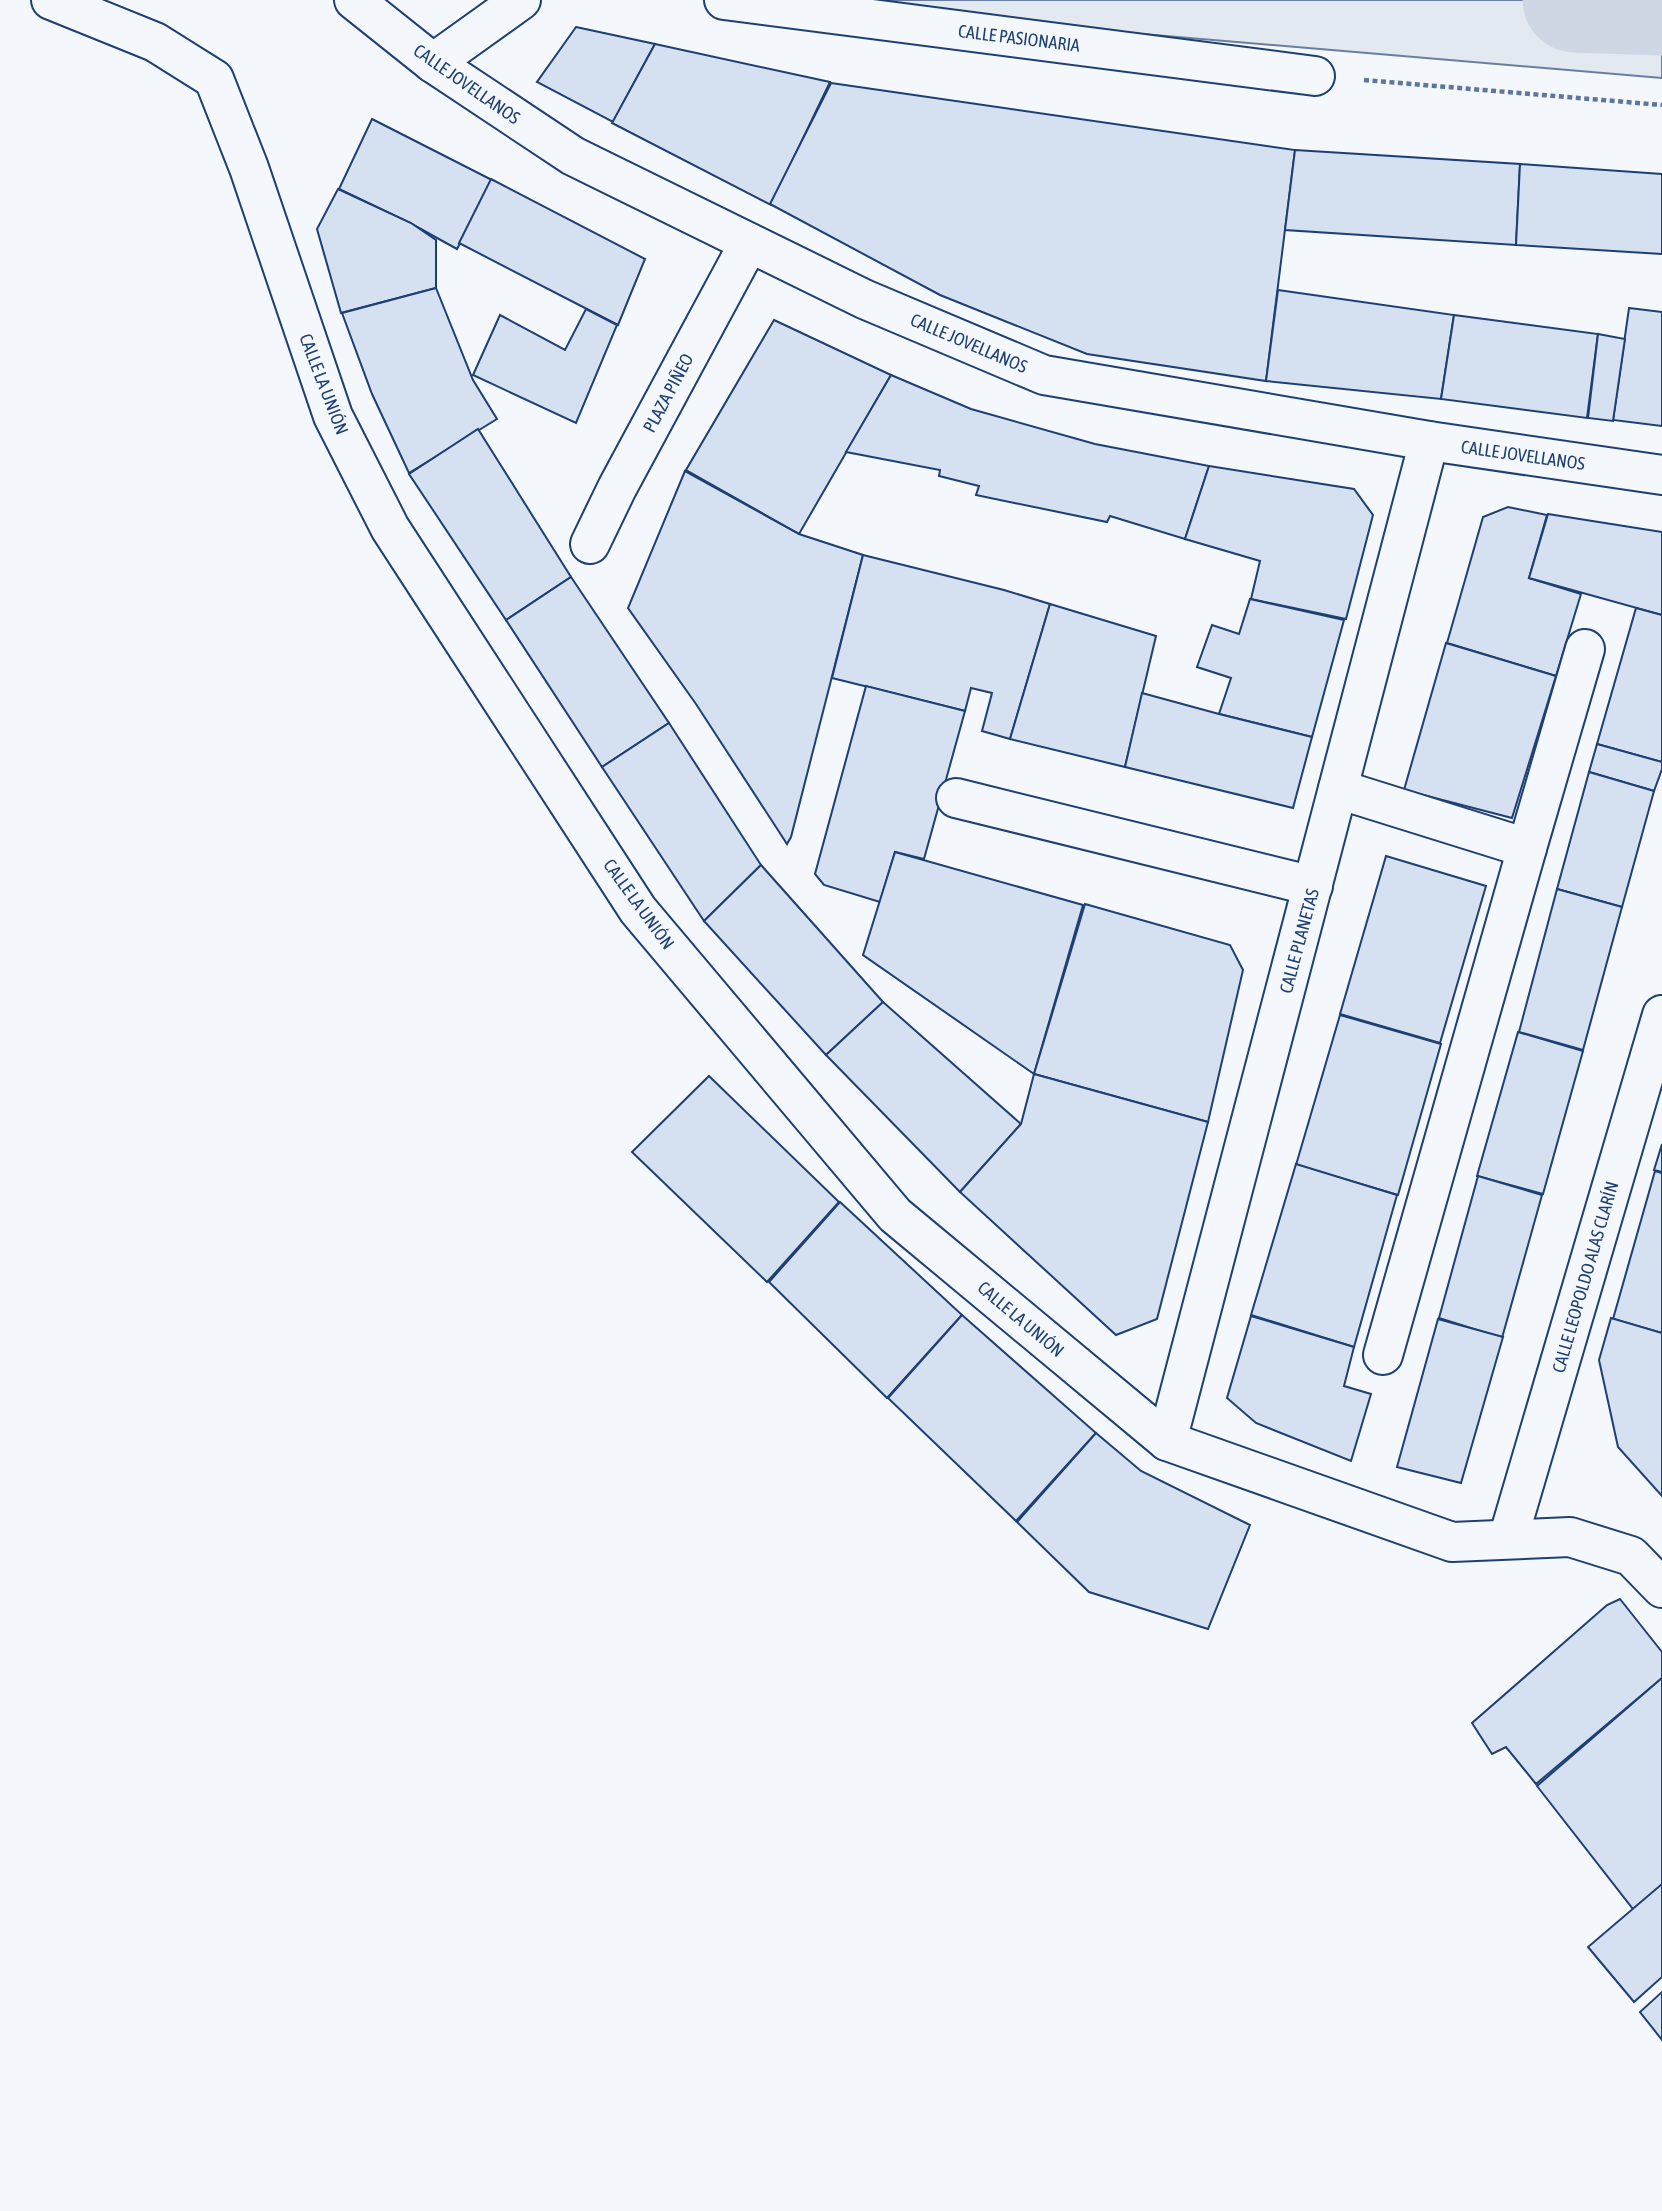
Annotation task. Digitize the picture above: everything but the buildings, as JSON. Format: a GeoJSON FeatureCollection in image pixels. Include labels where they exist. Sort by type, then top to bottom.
{"type":"FeatureCollection","features":[{"type":"Feature","properties":{"kind":"street","name":"CALLE LA UNIÓN"},"geometry":{"type":"LineString","coordinates":[[51,0],[155,42],[214,79],[249,168],[333,416],[390,528],[638,910],[895,1215],[1167,1441],[1452,1542],[1570,1537],[1631,1556],[1662,1588]]}},
{"type":"Feature","properties":{"kind":"street","name":"CALLE JOVELLANOS"},"geometry":{"type":"LineString","coordinates":[[354,0],[433,63],[573,156],[864,299],[1044,374],[1429,441],[1662,475]]}},
{"type":"Feature","properties":{"kind":"street"},"geometry":{"type":"LineString","coordinates":[[433,63],[521,0]]}},
{"type":"Feature","properties":{"kind":"street","name":"CALLE PASIONARIA"},"geometry":{"type":"LineString","coordinates":[[724,0],[1315,76]]}},
{"type":"Feature","properties":{"kind":"street","name":"PLAZA PIÑEO"},"geometry":{"type":"LineString","coordinates":[[590,544],[617,488],[749,243]]}},
{"type":"Feature","properties":{"kind":"street","name":"CALLE PLANETAS"},"geometry":{"type":"LineString","coordinates":[[1167,1441],[1429,441]]}},
{"type":"Feature","properties":{"kind":"street"},"geometry":{"type":"LineString","coordinates":[[1383,1354],[1585,649]]}},
{"type":"Feature","properties":{"kind":"street"},"geometry":{"type":"LineString","coordinates":[[1338,789],[1527,848]]}},
{"type":"Feature","properties":{"kind":"street"},"geometry":{"type":"LineString","coordinates":[[956,798],[1313,886]]}},
{"type":"Feature","properties":{"kind":"street","name":"CALLE LEOPOLDO ALAS CLARÍN"},"geometry":{"type":"LineString","coordinates":[[1508,1539],[1662,1015]]}},
{"type":"Feature","properties":{"kind":"path"},"geometry":{"type":"LineString","coordinates":[[1315,76],[1662,105]]}},
{"type":"Feature","properties":{"kind":"shaded area"},"geometry":{"type":"Polygon","coordinates":[[[742,0],[1662,0],[1662,78],[742,0]]]}},
{"type":"Feature","properties":{"kind":"waterway"},"geometry":{"type":"LineString","coordinates":[[1575,0],[1662,3]]}}]}
